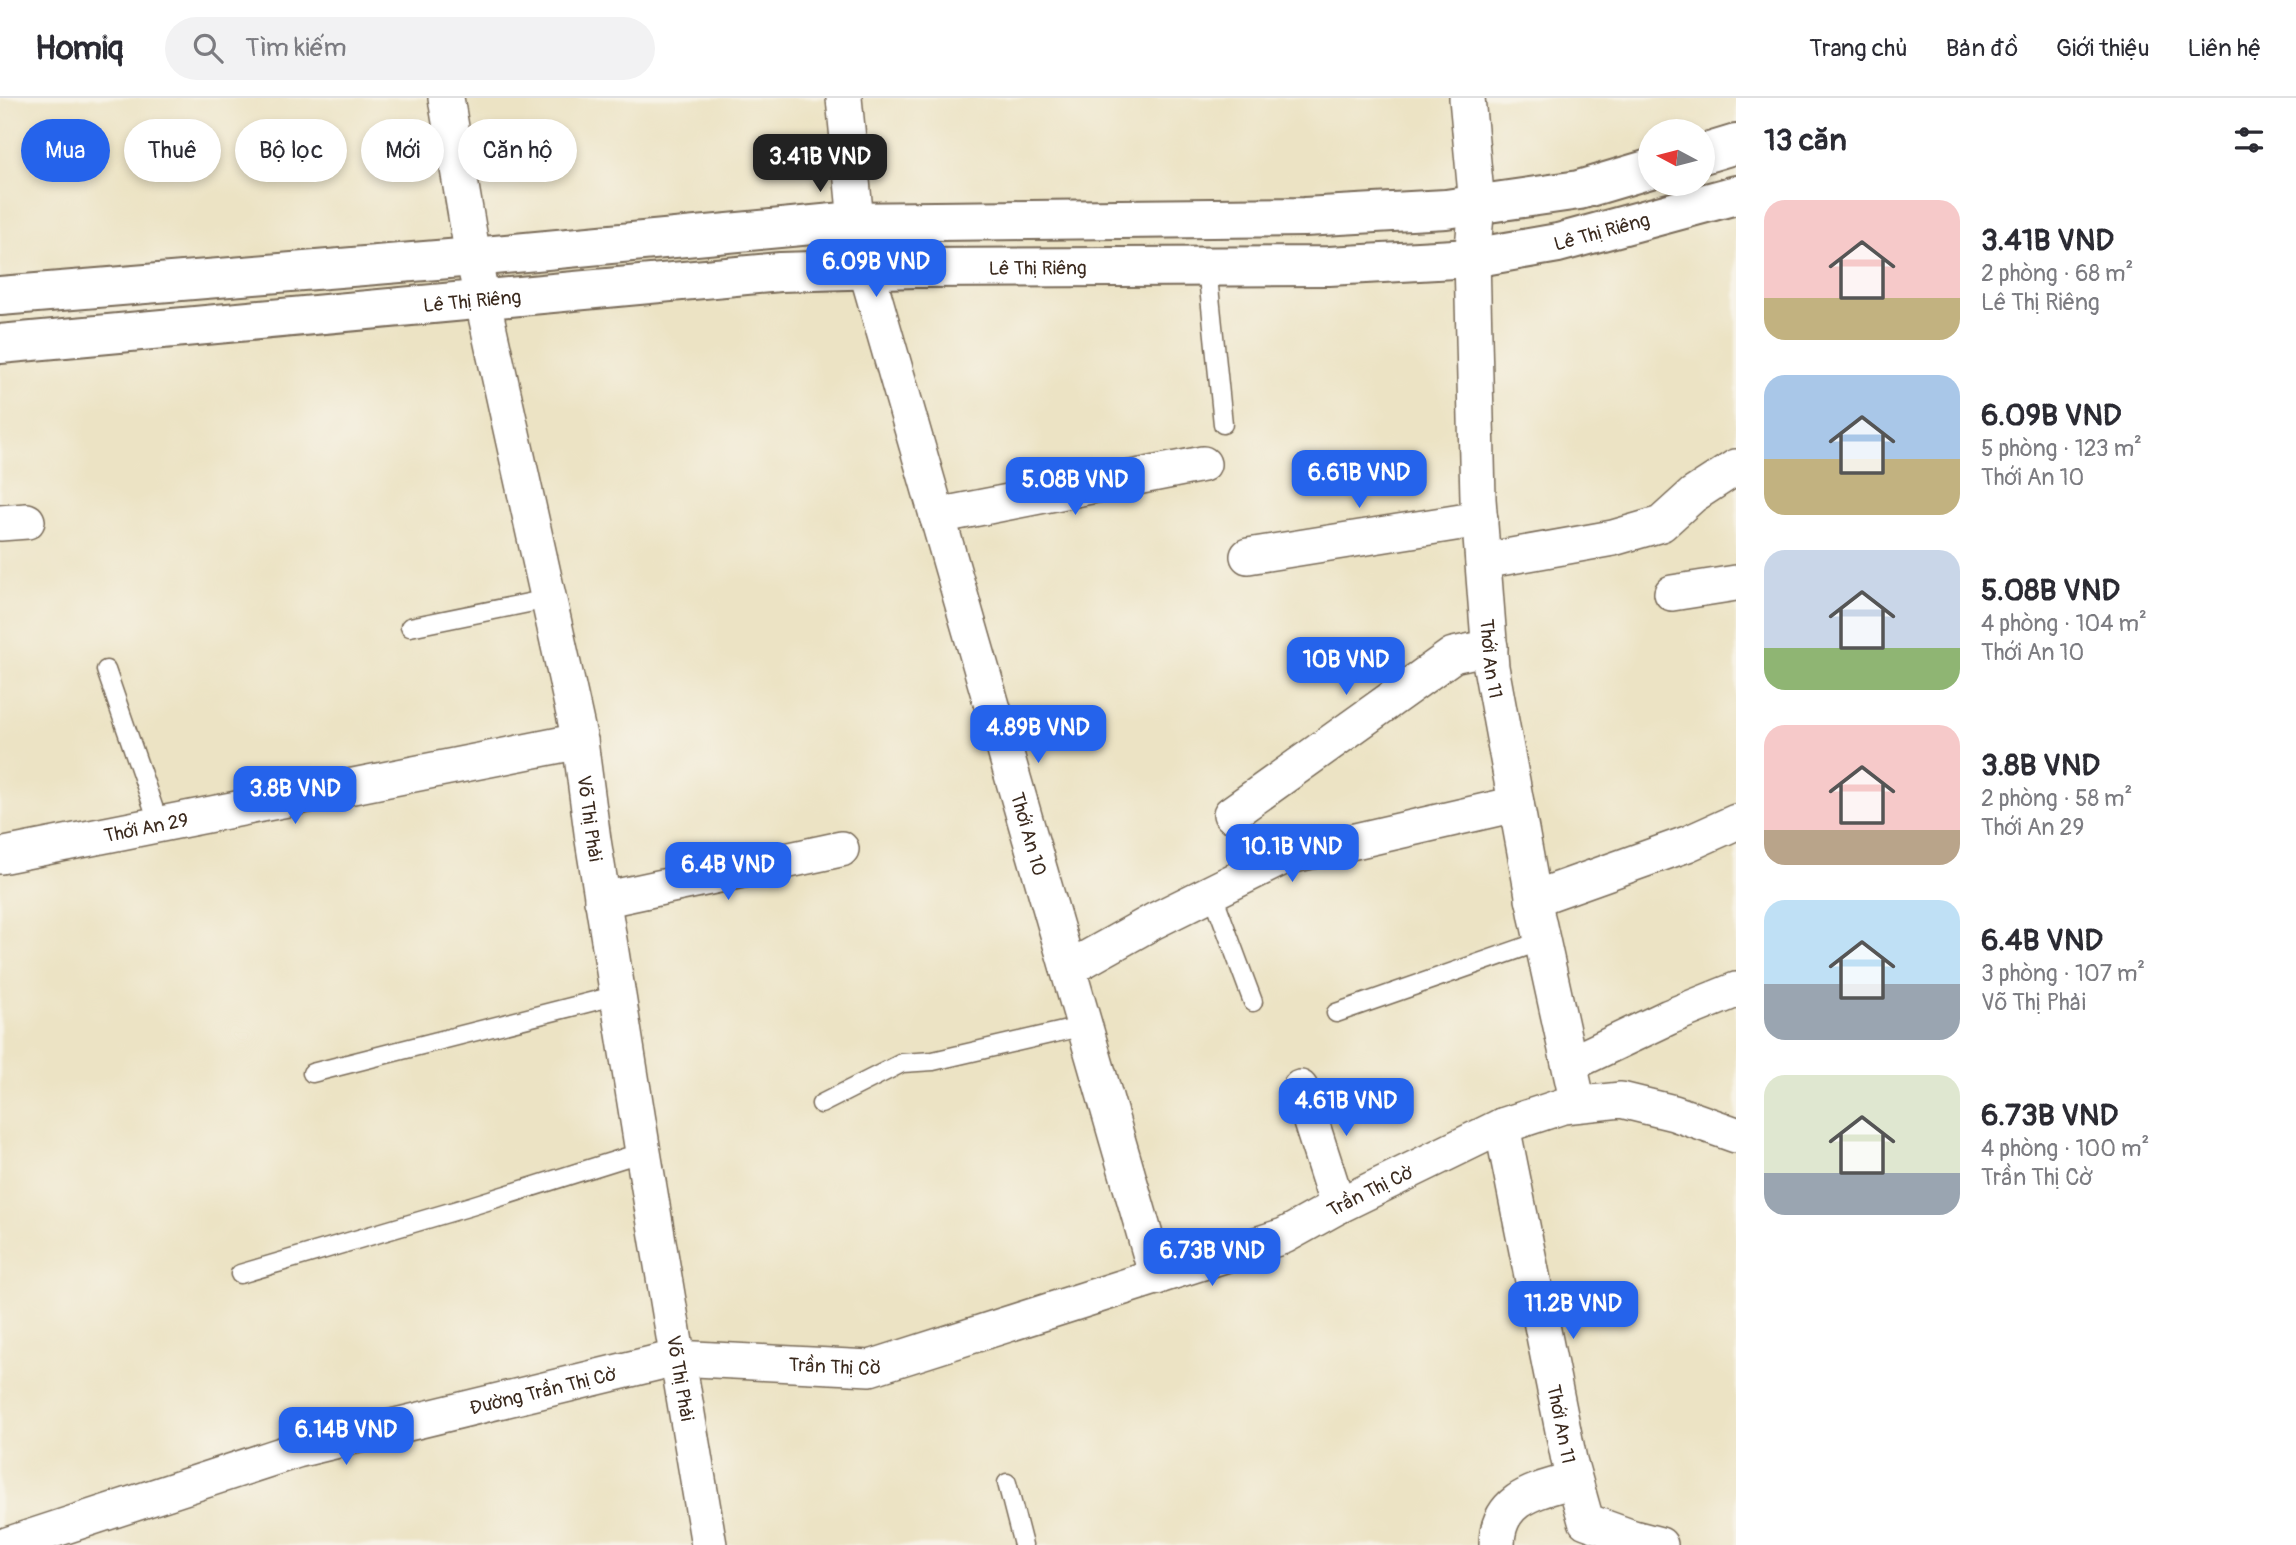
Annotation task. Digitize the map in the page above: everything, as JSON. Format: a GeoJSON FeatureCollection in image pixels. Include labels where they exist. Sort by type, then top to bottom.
{"type":"FeatureCollection","features":[{"type":"Feature","properties":{"kind":"street","name":"Võ Thị Phải"},"geometry":{"type":"LineString","coordinates":[[446,98],[482,301],[580,741],[602,900],[709,1545]]}},
{"type":"Feature","properties":{"kind":"street"},"geometry":{"type":"LineString","coordinates":[[844,98],[856,222]]}},
{"type":"Feature","properties":{"kind":"street","name":"Thới An 11"},"geometry":{"type":"LineString","coordinates":[[1466,98],[1478,205],[1472,258],[1480,519],[1491,667],[1542,941],[1578,1104]]}},
{"type":"Feature","properties":{"kind":"street"},"geometry":{"type":"LineString","coordinates":[[1715,150],[1736,144]]}},
{"type":"Feature","properties":{"kind":"street"},"geometry":{"type":"LineString","coordinates":[[0,296],[856,222],[1304,218],[1478,205],[1579,190],[1638,173]]}},
{"type":"Feature","properties":{"kind":"street","name":"Lê Thị Riêng"},"geometry":{"type":"LineString","coordinates":[[0,344],[780,272],[1329,266],[1472,258],[1558,243],[1736,195]]}},
{"type":"Feature","properties":{"kind":"street","name":"Thới An 10"},"geometry":{"type":"LineString","coordinates":[[866,269],[1157,1277]]}},
{"type":"Feature","properties":{"kind":"street"},"geometry":{"type":"LineString","coordinates":[[937,516],[1203,464]]}},
{"type":"Feature","properties":{"kind":"street"},"geometry":{"type":"LineString","coordinates":[[1483,561],[1613,538],[1661,524],[1693,495],[1736,467]]}},
{"type":"Feature","properties":{"kind":"street"},"geometry":{"type":"LineString","coordinates":[[1248,556],[1480,519]]}},
{"type":"Feature","properties":{"kind":"street"},"geometry":{"type":"LineString","coordinates":[[1672,593],[1736,583]]}},
{"type":"Feature","properties":{"kind":"street"},"geometry":{"type":"LineString","coordinates":[[1231,814],[1453,654],[1490,647]]}},
{"type":"Feature","properties":{"kind":"street","name":"Thới An 29"},"geometry":{"type":"LineString","coordinates":[[0,856],[580,741]]}},
{"type":"Feature","properties":{"kind":"street"},"geometry":{"type":"LineString","coordinates":[[1068,969],[1154,920],[1281,858],[1516,804]]}},
{"type":"Feature","properties":{"kind":"street"},"geometry":{"type":"LineString","coordinates":[[1534,899],[1687,844],[1736,822]]}},
{"type":"Feature","properties":{"kind":"street"},"geometry":{"type":"LineString","coordinates":[[602,900],[841,849]]}},
{"type":"Feature","properties":{"kind":"street"},"geometry":{"type":"LineString","coordinates":[[1570,1064],[1669,1017],[1736,990]]}},
{"type":"Feature","properties":{"kind":"street"},"geometry":{"type":"LineString","coordinates":[[1300,1088],[1338,1206]]}},
{"type":"Feature","properties":{"kind":"street","name":"Trần Thị Cờ"},"geometry":{"type":"LineString","coordinates":[[676,1358],[870,1368],[1284,1236],[1338,1206],[1502,1126],[1563,1106],[1621,1100],[1674,1113],[1736,1135]]}},
{"type":"Feature","properties":{"kind":"street","name":"Thới An 11"},"geometry":{"type":"LineString","coordinates":[[1502,1126],[1574,1480],[1586,1521],[1660,1545]]}},
{"type":"Feature","properties":{"kind":"street","name":"Đường Trần Thị Cờ"},"geometry":{"type":"LineString","coordinates":[[7,1545],[298,1450],[676,1358]]}},
{"type":"Feature","properties":{"kind":"street"},"geometry":{"type":"LineString","coordinates":[[1497,1545],[1501,1520],[1508,1508],[1521,1498],[1574,1480]]}},
{"type":"Feature","properties":{"kind":"lane"},"geometry":{"type":"LineString","coordinates":[[1207,267],[1223,424]]}},
{"type":"Feature","properties":{"kind":"lane"},"geometry":{"type":"LineString","coordinates":[[410,627],[548,599]]}},
{"type":"Feature","properties":{"kind":"lane"},"geometry":{"type":"LineString","coordinates":[[106,670],[159,824]]}},
{"type":"Feature","properties":{"kind":"lane"},"geometry":{"type":"LineString","coordinates":[[1212,892],[1253,1002]]}},
{"type":"Feature","properties":{"kind":"lane"},"geometry":{"type":"LineString","coordinates":[[1336,1013],[1542,941]]}},
{"type":"Feature","properties":{"kind":"lane"},"geometry":{"type":"LineString","coordinates":[[312,1073],[618,995]]}},
{"type":"Feature","properties":{"kind":"lane"},"geometry":{"type":"LineString","coordinates":[[821,1104],[902,1063],[933,1061],[1084,1026]]}},
{"type":"Feature","properties":{"kind":"lane"},"geometry":{"type":"LineString","coordinates":[[240,1274],[643,1152]]}},
{"type":"Feature","properties":{"kind":"lane"},"geometry":{"type":"LineString","coordinates":[[1007,1483],[1023,1545]]}}]}
